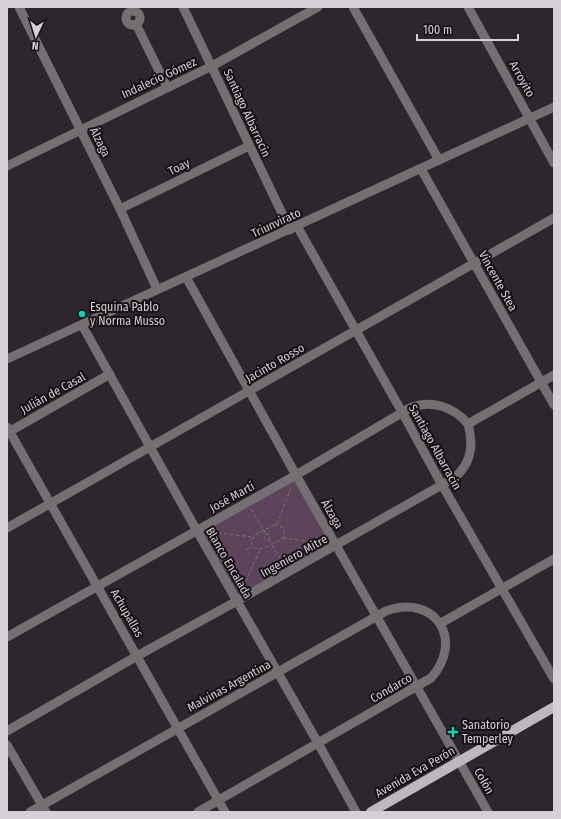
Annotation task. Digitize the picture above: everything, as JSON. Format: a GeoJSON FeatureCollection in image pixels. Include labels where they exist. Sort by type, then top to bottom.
{"type":"FeatureCollection","features":[{"type":"Feature","properties":{"kind":"main road","name":"Avenida Eva Perón"},"geometry":{"type":"LineString","coordinates":[[371,812],[554,707]]}},
{"type":"Feature","properties":{"kind":"street","name":"Álzaga"},"geometry":{"type":"LineString","coordinates":[[19,7],[120,209],[157,289]]}},
{"type":"Feature","properties":{"kind":"street","name":"Santiago Albarracín"},"geometry":{"type":"LineString","coordinates":[[183,7],[249,146],[293,228],[402,412],[442,485],[554,679]]}},
{"type":"Feature","properties":{"kind":"street","name":"Indalecio Gómez"},"geometry":{"type":"LineString","coordinates":[[7,166],[80,129],[212,66],[318,7]]}},
{"type":"Feature","properties":{"kind":"street"},"geometry":{"type":"LineString","coordinates":[[353,7],[439,160]]}},
{"type":"Feature","properties":{"kind":"street","name":"Arroyito"},"geometry":{"type":"LineString","coordinates":[[468,7],[554,164]]}},
{"type":"Feature","properties":{"kind":"street"},"geometry":{"type":"LineString","coordinates":[[136,24],[167,87]]}},
{"type":"Feature","properties":{"kind":"street","name":"Triunvirato"},"geometry":{"type":"LineString","coordinates":[[7,358],[82,325],[157,289],[293,228],[554,107]]}},
{"type":"Feature","properties":{"kind":"street","name":"Toay"},"geometry":{"type":"LineString","coordinates":[[120,209],[249,146]]}},
{"type":"Feature","properties":{"kind":"street","name":"Vincente Stea"},"geometry":{"type":"LineString","coordinates":[[421,169],[554,405]]}},
{"type":"Feature","properties":{"kind":"street","name":"Jacinto Rosso"},"geometry":{"type":"LineString","coordinates":[[7,528],[554,218]]}},
{"type":"Feature","properties":{"kind":"street","name":"Álzaga"},"geometry":{"type":"LineString","coordinates":[[186,277],[296,475],[460,762]]}},
{"type":"Feature","properties":{"kind":"street","name":"Blanco Encalada"},"geometry":{"type":"LineString","coordinates":[[82,325],[356,812]]}},
{"type":"Feature","properties":{"kind":"street","name":"Julián de Casal"},"geometry":{"type":"LineString","coordinates":[[8,430],[110,374]]}},
{"type":"Feature","properties":{"kind":"street"},"geometry":{"type":"LineString","coordinates":[[468,424],[554,375]]}},
{"type":"Feature","properties":{"kind":"street","name":"José Martí"},"geometry":{"type":"LineString","coordinates":[[7,637],[296,475],[402,412],[416,406],[432,404],[442,406],[459,414],[468,424]]}},
{"type":"Feature","properties":{"kind":"street","name":"Ingeniero Mitre"},"geometry":{"type":"LineString","coordinates":[[7,731],[137,656],[237,602],[442,485],[460,473],[468,461],[471,446],[468,424]]}},
{"type":"Feature","properties":{"kind":"street","name":"Achupallas"},"geometry":{"type":"LineString","coordinates":[[8,430],[225,812]]}},
{"type":"Feature","properties":{"kind":"street"},"geometry":{"type":"LineString","coordinates":[[441,623],[554,559]]}},
{"type":"Feature","properties":{"kind":"street","name":"Malvinas Argentina"},"geometry":{"type":"LineString","coordinates":[[30,812],[44,809],[177,728],[376,616],[396,607],[410,606],[430,613],[441,623]]}},
{"type":"Feature","properties":{"kind":"street","name":"Condarco"},"geometry":{"type":"LineString","coordinates":[[198,812],[431,678],[443,659],[445,642],[441,623]]}},
{"type":"Feature","properties":{"kind":"street"},"geometry":{"type":"LineString","coordinates":[[7,745],[44,809]]}},
{"type":"Feature","properties":{"kind":"street","name":"Colón"},"geometry":{"type":"LineString","coordinates":[[460,762],[488,812]]}},
{"type":"Feature","properties":{"kind":"path"},"geometry":{"type":"LineString","coordinates":[[211,532],[253,537],[276,525],[296,475]]}},
{"type":"Feature","properties":{"kind":"path"},"geometry":{"type":"LineString","coordinates":[[247,502],[266,534],[270,536],[269,540]]}},
{"type":"Feature","properties":{"kind":"path"},"geometry":{"type":"LineString","coordinates":[[276,525],[283,529],[284,534],[282,538]]}},
{"type":"Feature","properties":{"kind":"path"},"geometry":{"type":"LineString","coordinates":[[266,534],[264,538],[269,540],[272,544],[288,572]]}},
{"type":"Feature","properties":{"kind":"path"},"geometry":{"type":"LineString","coordinates":[[253,537],[251,542],[253,546],[255,549],[260,550]]}},
{"type":"Feature","properties":{"kind":"path"},"geometry":{"type":"LineString","coordinates":[[243,588],[260,550],[282,538],[321,543]]}},
{"type":"Feature","properties":{"kind":"path"},"geometry":{"type":"LineString","coordinates":[[246,550],[253,546]]}},
{"type":"Feature","properties":{"kind":"shaded area"},"geometry":{"type":"Polygon","coordinates":[[[296,475],[336,545],[237,601],[197,531],[296,475]]]}},
{"type":"Feature","properties":{"kind":"place","name":"Esquina Pablo y Norma Musso"},"geometry":{"type":"Point","coordinates":[82,314]}},
{"type":"Feature","properties":{"kind":"place","name":"Sanatorio Temperley"},"geometry":{"type":"Point","coordinates":[453,732]}}]}
